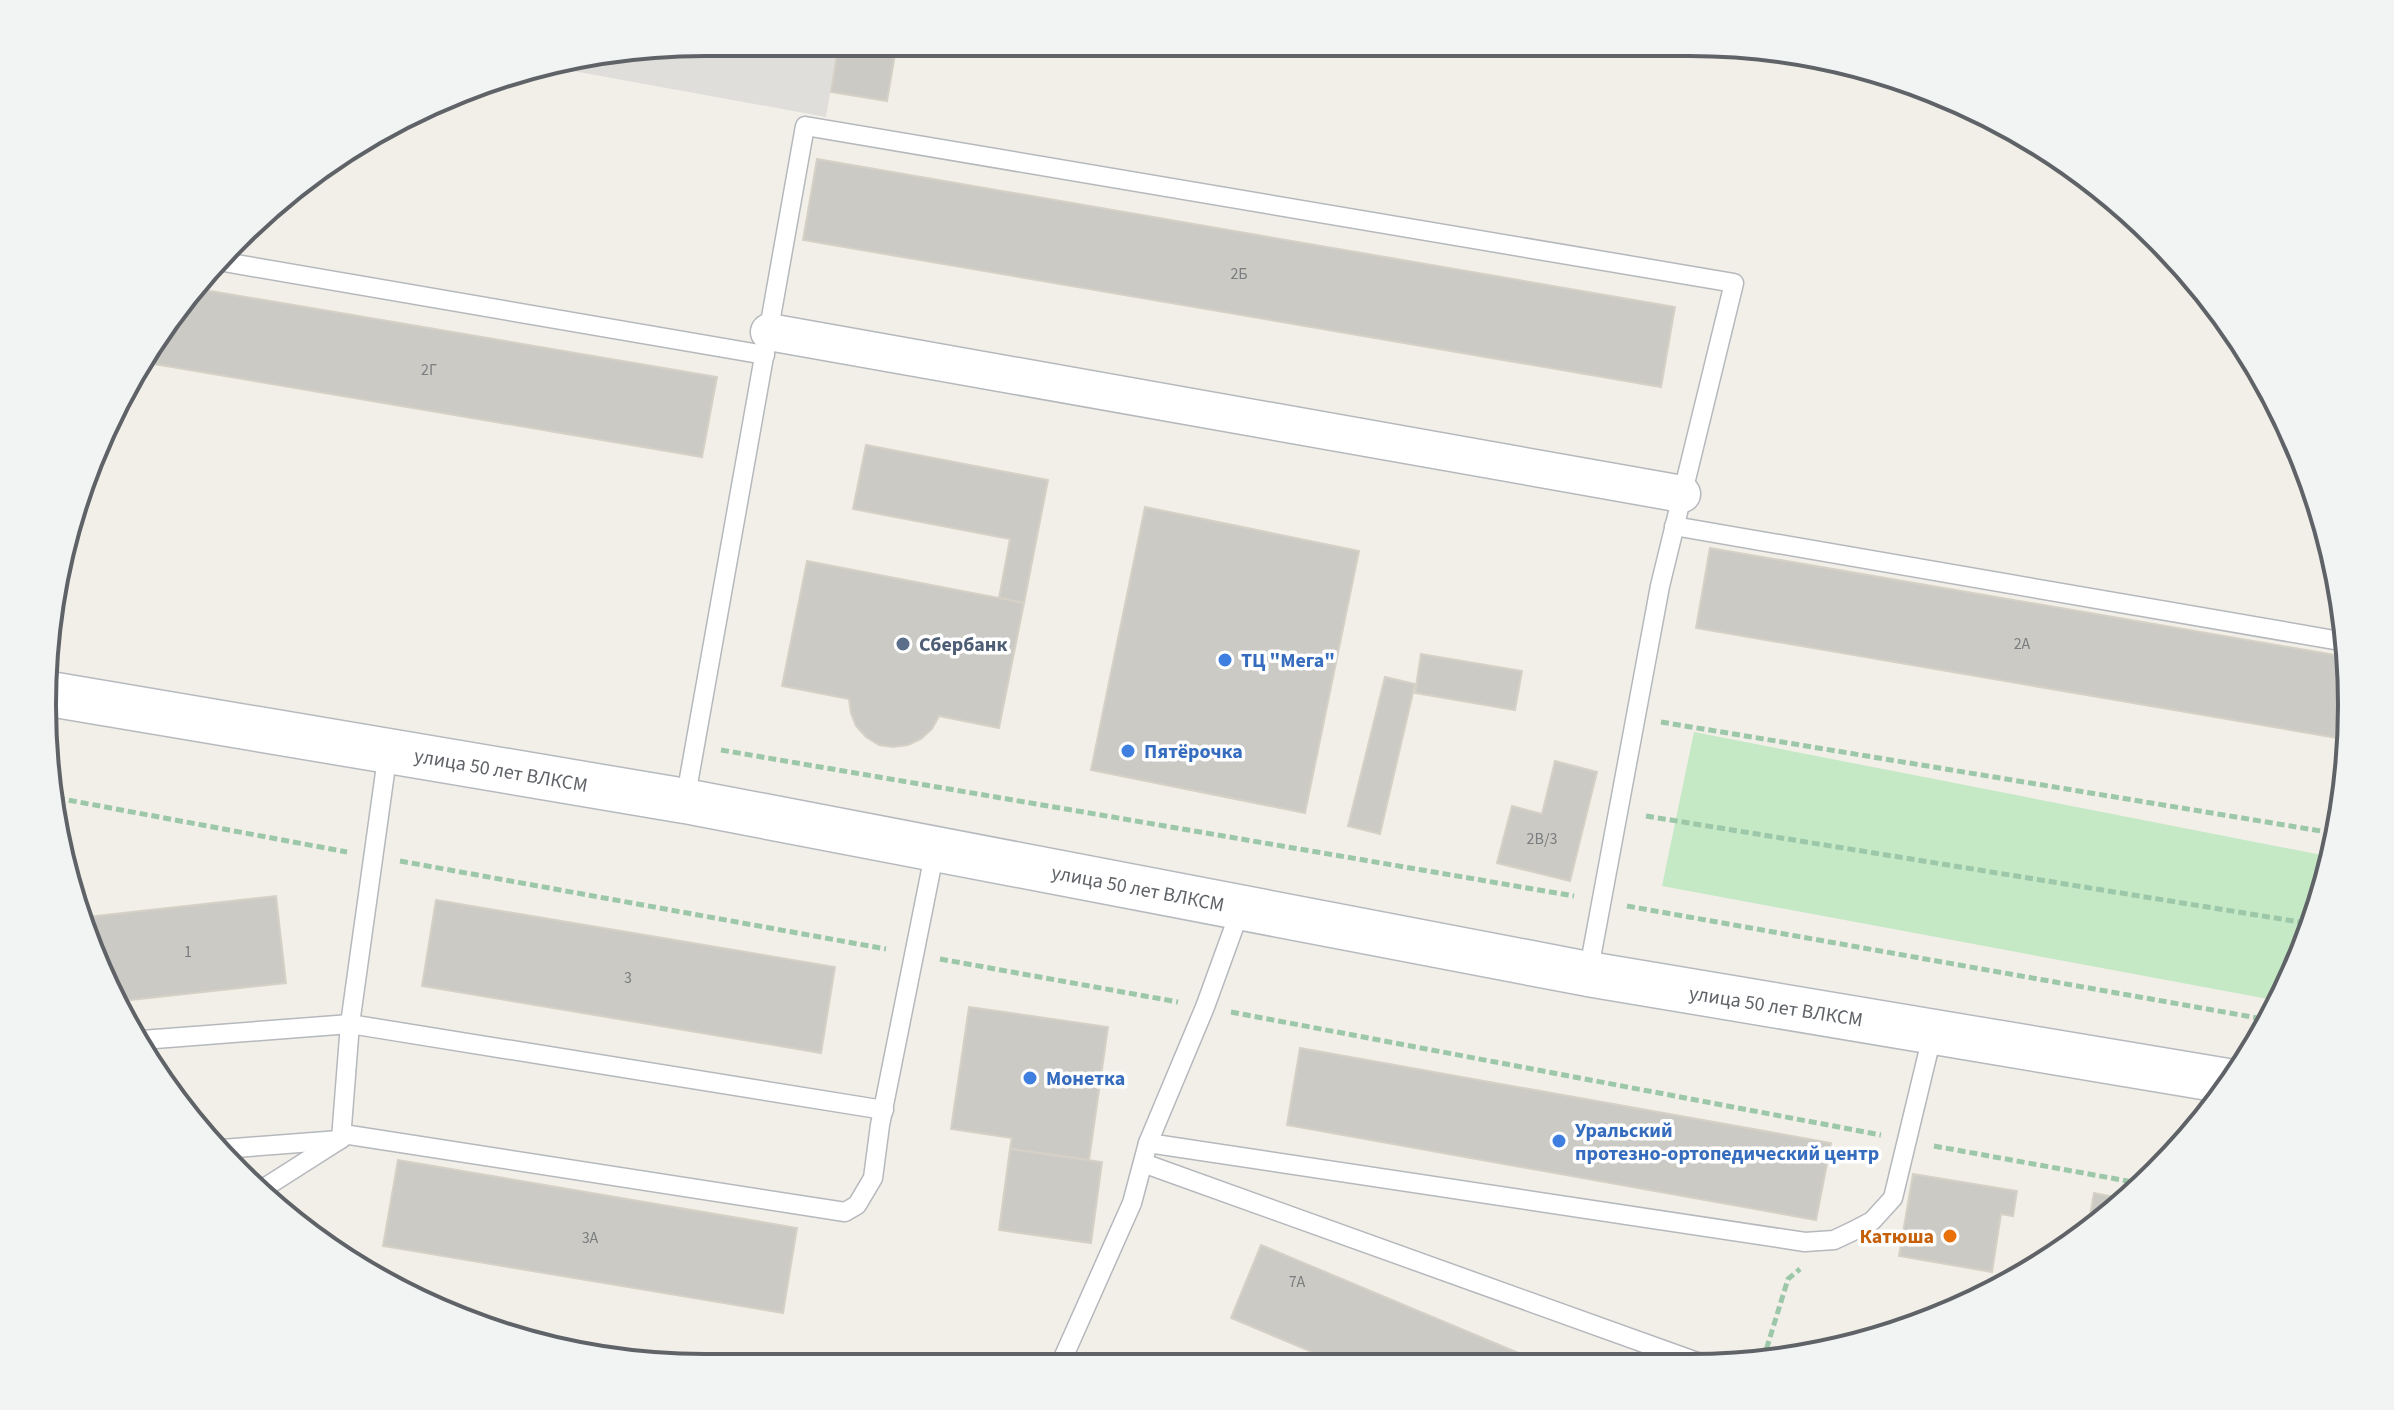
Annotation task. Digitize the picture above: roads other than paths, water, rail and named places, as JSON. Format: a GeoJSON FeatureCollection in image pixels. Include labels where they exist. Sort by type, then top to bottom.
{"type":"FeatureCollection","features":[{"type":"Feature","properties":{"kind":"street"},"geometry":{"type":"LineString","coordinates":[[767,343],[1678,510]]}},
{"type":"Feature","properties":{"kind":"street","name":"улица 50 лет ВЛКСМ"},"geometry":{"type":"LineString","coordinates":[[56,695],[685,801],[1588,974],[2219,1080]]}},
{"type":"Feature","properties":{"kind":"lane"},"geometry":{"type":"LineString","coordinates":[[685,801],[805,126],[1734,283],[1678,510],[1588,974]]}},
{"type":"Feature","properties":{"kind":"lane"},"geometry":{"type":"LineString","coordinates":[[230,263],[767,343]]}},
{"type":"Feature","properties":{"kind":"lane"},"geometry":{"type":"LineString","coordinates":[[1678,510],[2334,640]]}},
{"type":"Feature","properties":{"kind":"lane"},"geometry":{"type":"LineString","coordinates":[[341,1139],[350,1024],[388,751]]}},
{"type":"Feature","properties":{"kind":"lane"},"geometry":{"type":"LineString","coordinates":[[269,1185],[341,1139],[343,1134],[845,1212],[857,1205],[873,1178],[936,849]]}},
{"type":"Feature","properties":{"kind":"lane"},"geometry":{"type":"LineString","coordinates":[[1065,1354],[1132,1203],[1148,1143],[1205,1007],[1241,908]]}},
{"type":"Feature","properties":{"kind":"lane"},"geometry":{"type":"LineString","coordinates":[[149,1039],[350,1024],[884,1110]]}},
{"type":"Feature","properties":{"kind":"lane"},"geometry":{"type":"LineString","coordinates":[[1148,1143],[1805,1242],[1834,1240],[1872,1221],[1893,1198],[1933,1032]]}},
{"type":"Feature","properties":{"kind":"lane"},"geometry":{"type":"LineString","coordinates":[[231,1148],[341,1139]]}},
{"type":"Feature","properties":{"kind":"lane"},"geometry":{"type":"LineString","coordinates":[[1143,1163],[1675,1354]]}},
{"type":"Feature","properties":{"kind":"place","name":"Сбербанк"},"geometry":{"type":"Point","coordinates":[903,644]}},
{"type":"Feature","properties":{"kind":"place","name":"ТЦ \"Мега\""},"geometry":{"type":"Point","coordinates":[1225,660]}},
{"type":"Feature","properties":{"kind":"place","name":"Пятёрочка"},"geometry":{"type":"Point","coordinates":[1128,751]}},
{"type":"Feature","properties":{"kind":"place","name":"Монетка"},"geometry":{"type":"Point","coordinates":[1030,1078]}},
{"type":"Feature","properties":{"kind":"place","name":"Уральский протезно-ортопедический центр"},"geometry":{"type":"Point","coordinates":[1559,1141]}},
{"type":"Feature","properties":{"kind":"place","name":"Катюша"},"geometry":{"type":"Point","coordinates":[1950,1236]}}]}
